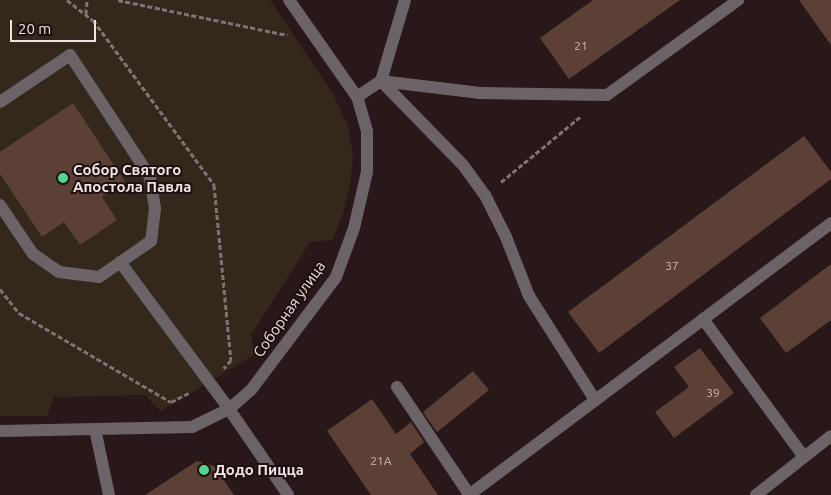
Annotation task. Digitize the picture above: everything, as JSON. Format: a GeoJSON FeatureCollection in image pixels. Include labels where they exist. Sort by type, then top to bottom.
{"type":"FeatureCollection","features":[{"type":"Feature","properties":{"kind":"street","name":"Соборная улица"},"geometry":{"type":"LineString","coordinates":[[95,430],[192,427],[228,409],[251,390],[336,277],[354,228],[367,172],[367,131],[357,97],[289,0]]}},
{"type":"Feature","properties":{"kind":"street"},"geometry":{"type":"LineString","coordinates":[[357,97],[381,81],[405,0]]}},
{"type":"Feature","properties":{"kind":"street"},"geometry":{"type":"LineString","coordinates":[[381,81],[480,93],[607,95],[738,0]]}},
{"type":"Feature","properties":{"kind":"street"},"geometry":{"type":"LineString","coordinates":[[0,102],[70,55],[150,177],[155,209],[151,241],[99,277],[59,272],[33,254],[0,205]]}},
{"type":"Feature","properties":{"kind":"street"},"geometry":{"type":"LineString","coordinates":[[381,81],[463,165],[485,195],[506,237],[529,296],[595,400]]}},
{"type":"Feature","properties":{"kind":"street"},"geometry":{"type":"LineString","coordinates":[[397,386],[469,495],[831,223]]}},
{"type":"Feature","properties":{"kind":"street"},"geometry":{"type":"LineString","coordinates":[[120,262],[228,409],[288,495]]}},
{"type":"Feature","properties":{"kind":"street"},"geometry":{"type":"LineString","coordinates":[[703,319],[804,457]]}},
{"type":"Feature","properties":{"kind":"street"},"geometry":{"type":"LineString","coordinates":[[0,432],[95,430],[109,495]]}},
{"type":"Feature","properties":{"kind":"street"},"geometry":{"type":"LineString","coordinates":[[756,495],[831,436]]}},
{"type":"Feature","properties":{"kind":"path"},"geometry":{"type":"LineString","coordinates":[[67,0],[93,20],[214,185],[231,360]]}},
{"type":"Feature","properties":{"kind":"path"},"geometry":{"type":"LineString","coordinates":[[86,15],[87,0]]}},
{"type":"Feature","properties":{"kind":"path"},"geometry":{"type":"LineString","coordinates":[[118,0],[287,35]]}},
{"type":"Feature","properties":{"kind":"path"},"geometry":{"type":"LineString","coordinates":[[485,195],[607,95]]}},
{"type":"Feature","properties":{"kind":"path"},"geometry":{"type":"LineString","coordinates":[[0,289],[19,313],[171,402]]}},
{"type":"Feature","properties":{"kind":"shaded area"},"geometry":{"type":"Polygon","coordinates":[[[0,0],[270,0],[333,94],[348,126],[353,156],[350,185],[343,214],[332,240],[310,242],[251,335],[255,354],[161,411],[145,395],[54,397],[47,416],[0,416],[0,0]]]}},
{"type":"Feature","properties":{"kind":"building"},"geometry":{"type":"Polygon","coordinates":[[[593,0],[680,0],[569,79],[540,38],[593,0]]]}},
{"type":"Feature","properties":{"kind":"building"},"geometry":{"type":"Polygon","coordinates":[[[799,0],[831,0],[831,45],[799,0]]]}},
{"type":"Feature","properties":{"kind":"building","name":"Собор Святого Апостола Павла"},"geometry":{"type":"Polygon","coordinates":[[[73,103],[125,182],[102,197],[117,220],[80,245],[64,222],[42,237],[0,174],[0,152],[73,103]]]}},
{"type":"Feature","properties":{"kind":"building"},"geometry":{"type":"Polygon","coordinates":[[[804,136],[831,172],[831,179],[599,353],[568,312],[804,136]]]}},
{"type":"Feature","properties":{"kind":"building"},"geometry":{"type":"Polygon","coordinates":[[[831,264],[831,320],[786,353],[760,318],[831,264]]]}},
{"type":"Feature","properties":{"kind":"building"},"geometry":{"type":"Polygon","coordinates":[[[700,348],[734,393],[674,438],[655,412],[689,387],[674,367],[700,348]]]}},
{"type":"Feature","properties":{"kind":"building"},"geometry":{"type":"Polygon","coordinates":[[[473,371],[489,390],[437,432],[423,412],[473,371]]]}},
{"type":"Feature","properties":{"kind":"building"},"geometry":{"type":"Polygon","coordinates":[[[372,399],[396,434],[411,422],[424,442],[410,454],[438,495],[371,495],[327,431],[372,399]]]}},
{"type":"Feature","properties":{"kind":"building"},"geometry":{"type":"Polygon","coordinates":[[[197,461],[214,466],[234,495],[145,495],[197,461]]]}},
{"type":"Feature","properties":{"kind":"place","name":"Собор Святого Апостола Павла"},"geometry":{"type":"Point","coordinates":[63,178]}},
{"type":"Feature","properties":{"kind":"place","name":"Додо Пицца"},"geometry":{"type":"Point","coordinates":[204,470]}}]}
